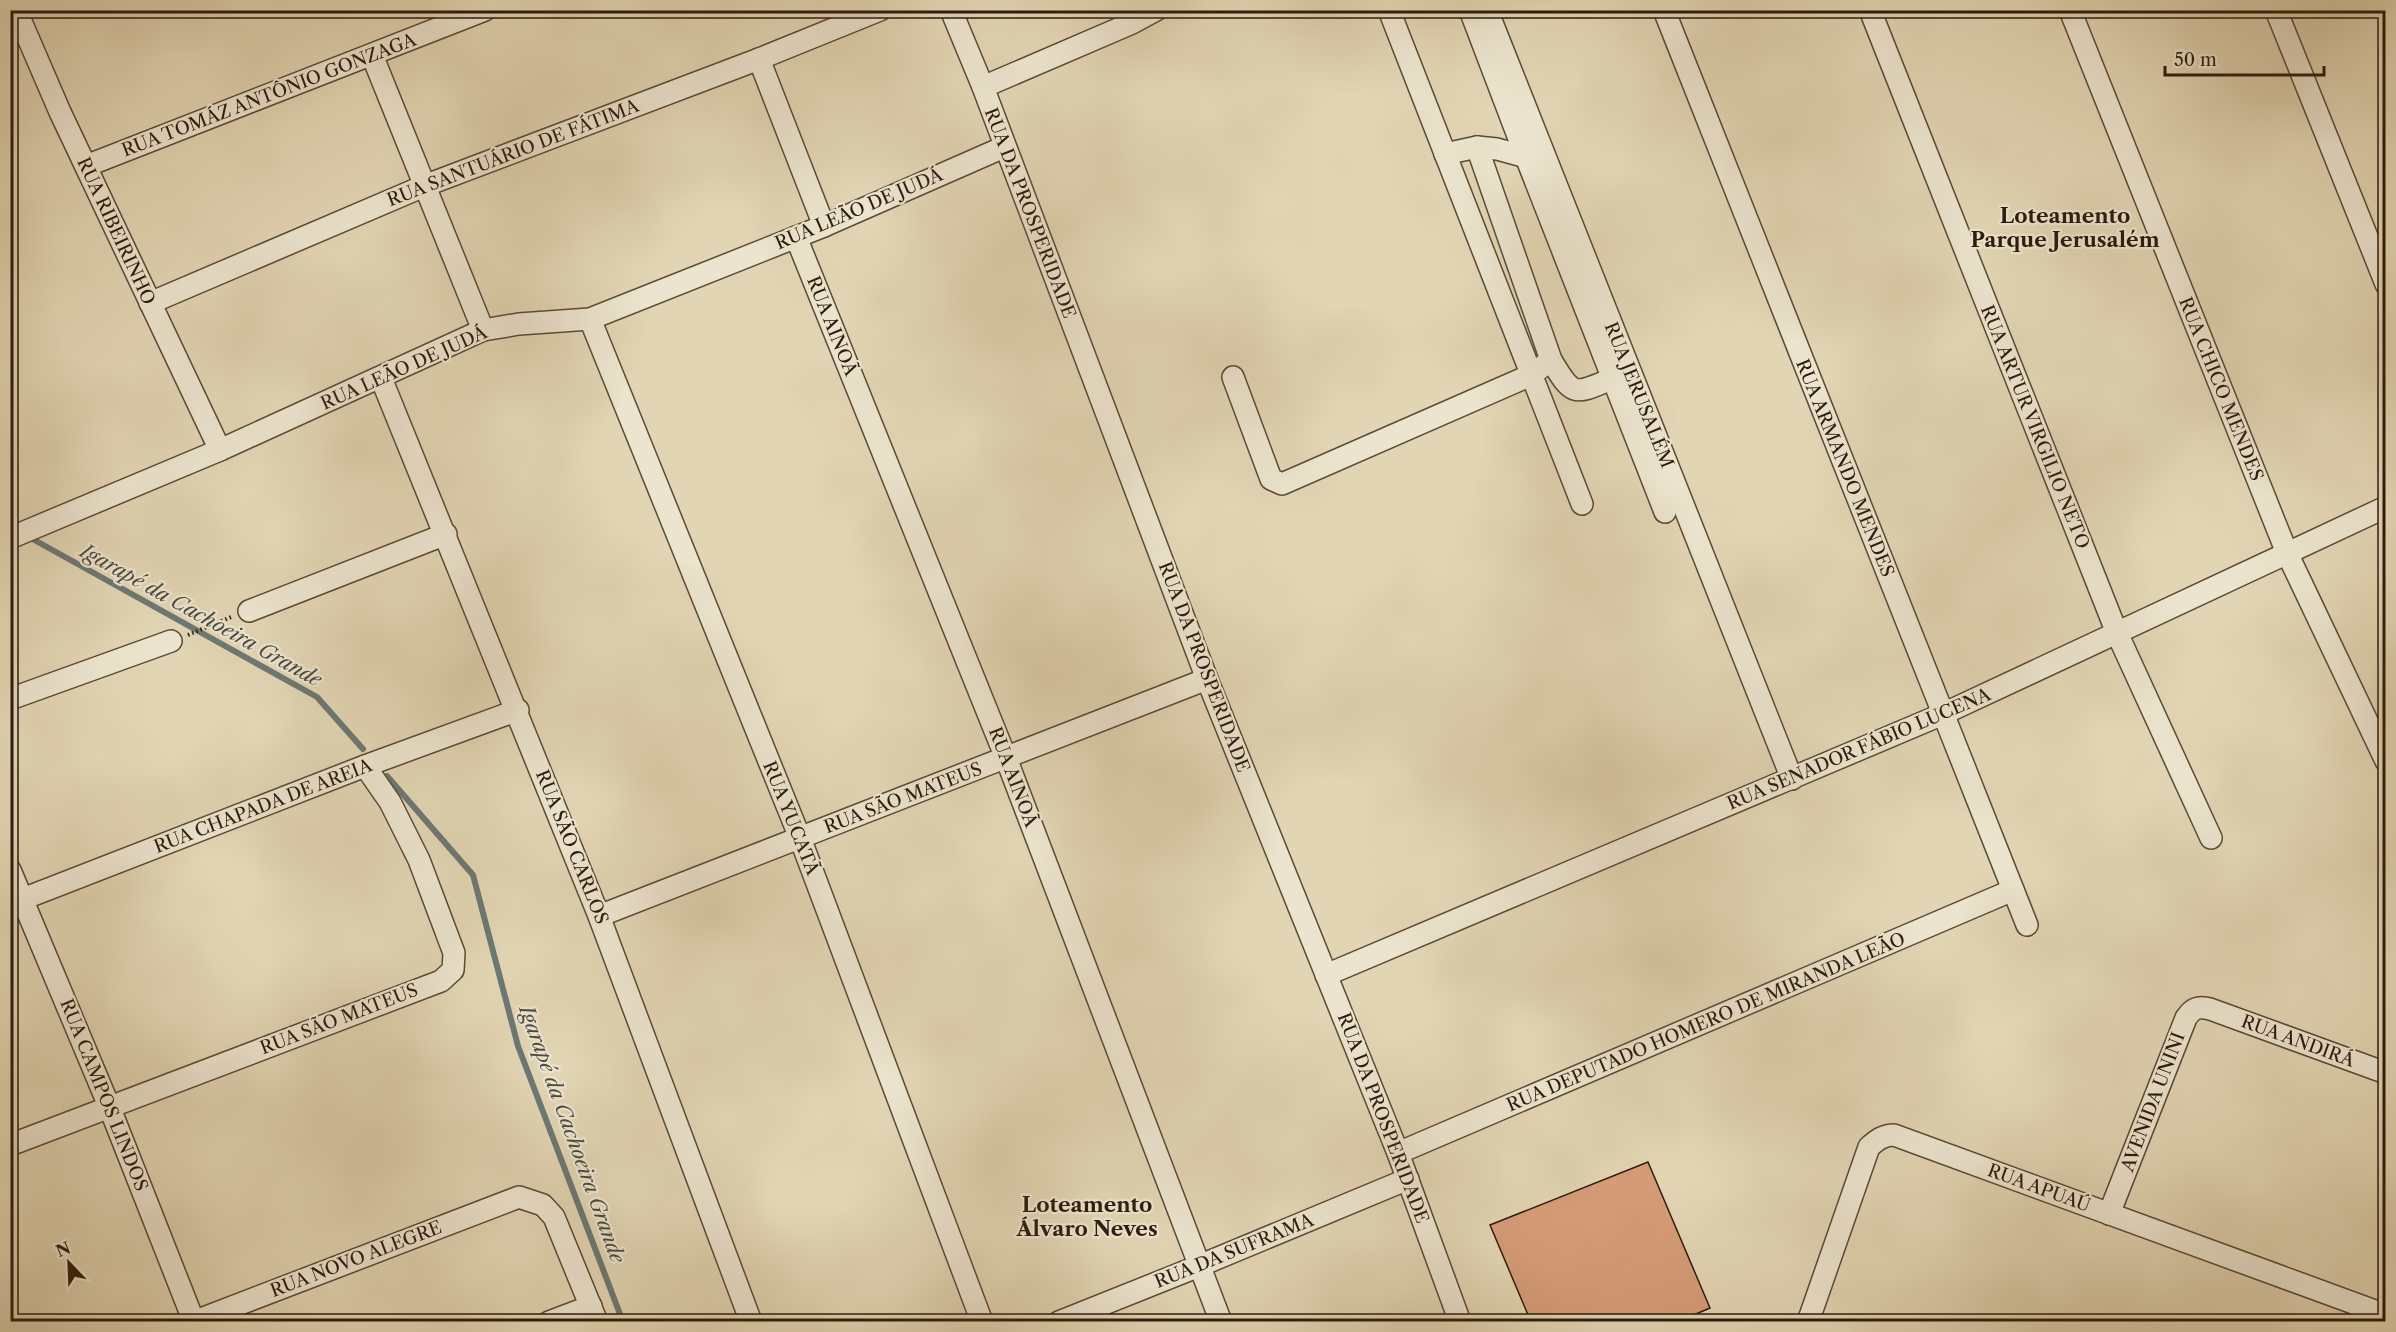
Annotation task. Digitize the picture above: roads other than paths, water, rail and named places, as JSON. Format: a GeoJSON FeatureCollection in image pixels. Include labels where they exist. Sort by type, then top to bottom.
{"type":"FeatureCollection","features":[{"type":"Feature","properties":{"kind":"street","name":"RUA TOMÁZ ANTÔNIO GONZAGA"},"geometry":{"type":"LineString","coordinates":[[86,166],[372,55],[443,18],[486,10]]}},
{"type":"Feature","properties":{"kind":"street","name":"RUA SANTUÁRIO DE FÁTIMA"},"geometry":{"type":"LineString","coordinates":[[150,303],[424,186],[759,59],[880,10]]}},
{"type":"Feature","properties":{"kind":"street","name":"RUA DA PROSPERIDADE"},"geometry":{"type":"LineString","coordinates":[[951,10],[983,87],[1207,680],[1398,1153],[1460,1322]]}},
{"type":"Feature","properties":{"kind":"street"},"geometry":{"type":"LineString","coordinates":[[983,87],[1132,23],[1156,10]]}},
{"type":"Feature","properties":{"kind":"street"},"geometry":{"type":"LineString","coordinates":[[1389,10],[1582,504]]}},
{"type":"Feature","properties":{"kind":"street"},"geometry":{"type":"LineString","coordinates":[[1470,10],[1611,379],[1665,512]]}},
{"type":"Feature","properties":{"kind":"street","name":"RUA JERUSALÉM"},"geometry":{"type":"LineString","coordinates":[[1487,10],[1792,779]]}},
{"type":"Feature","properties":{"kind":"street","name":"RUA ARMANDO MENDES"},"geometry":{"type":"LineString","coordinates":[[1664,10],[2027,925]]}},
{"type":"Feature","properties":{"kind":"street","name":"RUA ARTUR VIRGILIO NETO"},"geometry":{"type":"LineString","coordinates":[[1870,10],[2117,633],[2211,838]]}},
{"type":"Feature","properties":{"kind":"street","name":"RUA CHICO MENDES"},"geometry":{"type":"LineString","coordinates":[[2070,10],[2287,553],[2385,761]]}},
{"type":"Feature","properties":{"kind":"street"},"geometry":{"type":"LineString","coordinates":[[2276,10],[2385,284]]}},
{"type":"Feature","properties":{"kind":"street","name":"RUA RIBEIRINHO"},"geometry":{"type":"LineString","coordinates":[[17,24],[220,450]]}},
{"type":"Feature","properties":{"kind":"street"},"geometry":{"type":"LineString","coordinates":[[372,55],[483,330]]}},
{"type":"Feature","properties":{"kind":"street"},"geometry":{"type":"LineString","coordinates":[[759,59],[824,226]]}},
{"type":"Feature","properties":{"kind":"street","name":"RUA LEÃO DE JUDÁ"},"geometry":{"type":"LineString","coordinates":[[10,538],[220,450],[483,330],[519,324],[590,320],[824,226],[1004,147]]}},
{"type":"Feature","properties":{"kind":"street"},"geometry":{"type":"LineString","coordinates":[[1445,154],[1478,147],[1497,149],[1526,157]]}},
{"type":"Feature","properties":{"kind":"street"},"geometry":{"type":"LineString","coordinates":[[1478,147],[1551,360],[1562,380],[1568,387],[1585,390],[1611,379]]}},
{"type":"Feature","properties":{"kind":"street","name":"RUA AINOÃ"},"geometry":{"type":"LineString","coordinates":[[796,237],[1006,758],[1221,1322]]}},
{"type":"Feature","properties":{"kind":"street","name":"RUA YUCATÃ"},"geometry":{"type":"LineString","coordinates":[[590,320],[800,838],[982,1322]]}},
{"type":"Feature","properties":{"kind":"street"},"geometry":{"type":"LineString","coordinates":[[1233,377],[1270,479],[1282,484],[1531,375],[1551,360]]}},
{"type":"Feature","properties":{"kind":"street","name":"RUA SÃO CARLOS"},"geometry":{"type":"LineString","coordinates":[[381,378],[518,710],[599,916],[751,1322]]}},
{"type":"Feature","properties":{"kind":"street","name":"RUA SENADOR FÁBIO LUCENA"},"geometry":{"type":"LineString","coordinates":[[1326,975],[1943,714],[2385,507]]}},
{"type":"Feature","properties":{"kind":"street"},"geometry":{"type":"LineString","coordinates":[[249,610],[446,534]]}},
{"type":"Feature","properties":{"kind":"street"},"geometry":{"type":"LineString","coordinates":[[10,699],[171,641]]}},
{"type":"Feature","properties":{"kind":"street","name":"RUA SÃO MATEUS"},"geometry":{"type":"LineString","coordinates":[[599,916],[1207,680]]}},
{"type":"Feature","properties":{"kind":"street","name":"RUA CHAPADA DE AREIA"},"geometry":{"type":"LineString","coordinates":[[17,901],[365,766],[518,710]]}},
{"type":"Feature","properties":{"kind":"street","name":"RUA SÃO MATEUS"},"geometry":{"type":"LineString","coordinates":[[10,1145],[441,981],[453,970],[454,953],[419,860],[390,802],[365,766]]}},
{"type":"Feature","properties":{"kind":"street","name":"RUA CAMPOS LINDOS"},"geometry":{"type":"LineString","coordinates":[[10,870],[17,901],[109,1106],[193,1321]]}},
{"type":"Feature","properties":{"kind":"street","name":"RUA DEPUTADO HOMERO DE MIRANDA LEÃO"},"geometry":{"type":"LineString","coordinates":[[1398,1153],[2013,890]]}},
{"type":"Feature","properties":{"kind":"street","name":"AVENIDA UNINI"},"geometry":{"type":"LineString","coordinates":[[2109,1214],[2186,1018],[2200,1006],[2210,1009]]}},
{"type":"Feature","properties":{"kind":"street","name":"RUA ANDIRÁ"},"geometry":{"type":"LineString","coordinates":[[2210,1009],[2385,1073]]}},
{"type":"Feature","properties":{"kind":"street","name":"RUA APUAÚ"},"geometry":{"type":"LineString","coordinates":[[1808,1322],[1869,1147],[1887,1135],[1894,1135],[2385,1315]]}},
{"type":"Feature","properties":{"kind":"street","name":"RUA DA SUFRAMA"},"geometry":{"type":"LineString","coordinates":[[1059,1322],[1408,1179]]}},
{"type":"Feature","properties":{"kind":"street","name":"RUA NOVO ALEGRE"},"geometry":{"type":"LineString","coordinates":[[193,1321],[519,1197],[543,1205],[554,1217],[594,1314]]}},
{"type":"Feature","properties":{"kind":"street"},"geometry":{"type":"LineString","coordinates":[[549,1322],[594,1314]]}},
{"type":"Feature","properties":{"kind":"waterway","name":"Igarapé da Cachoeira Grande"},"geometry":{"type":"LineString","coordinates":[[29,537],[317,697],[363,749]]}},
{"type":"Feature","properties":{"kind":"waterway","name":"Igarapé da Cachoeira Grande"},"geometry":{"type":"LineString","coordinates":[[387,776],[473,875],[518,1046],[623,1322]]}},
{"type":"Feature","properties":{"kind":"district","name":"Loteamento Parque Jerusalém"},"geometry":{"type":"Point","coordinates":[2065,227]}},
{"type":"Feature","properties":{"kind":"district","name":"Loteamento Álvaro Neves"},"geometry":{"type":"Point","coordinates":[1087,1216]}}]}
